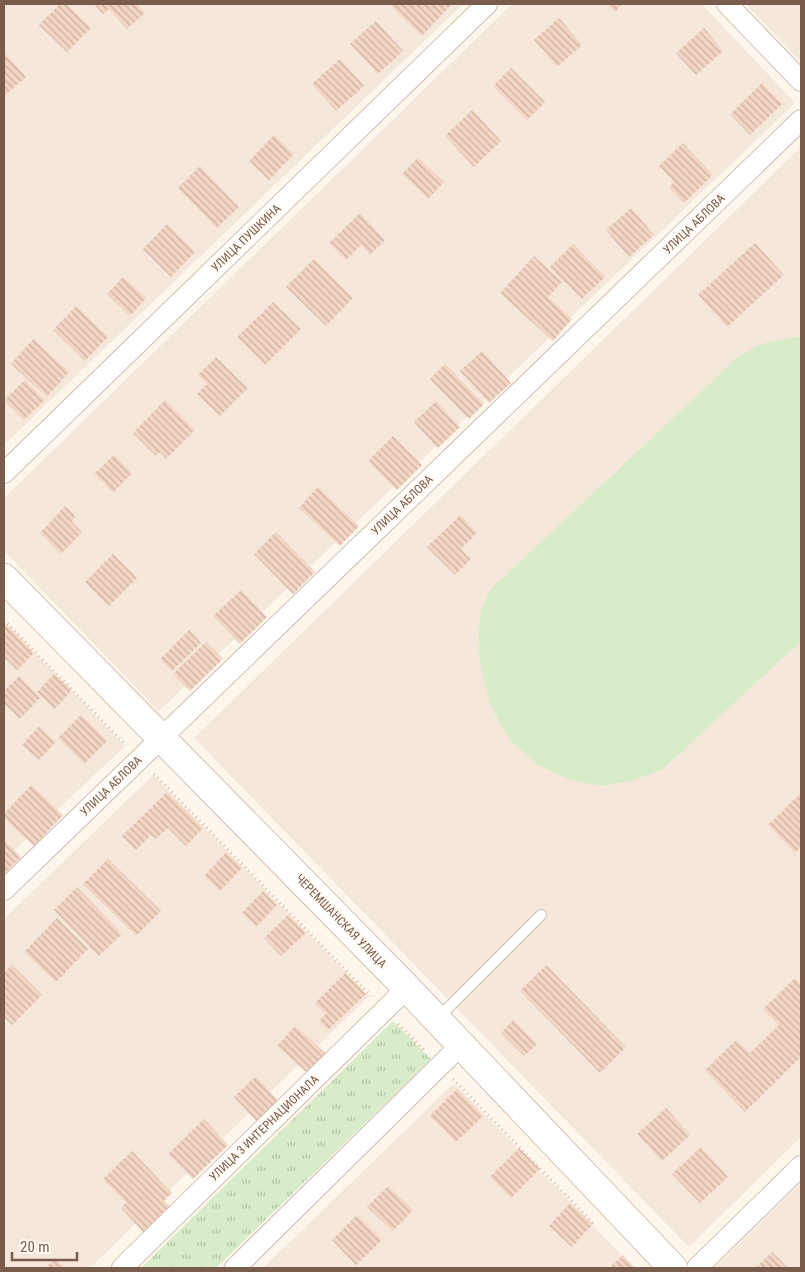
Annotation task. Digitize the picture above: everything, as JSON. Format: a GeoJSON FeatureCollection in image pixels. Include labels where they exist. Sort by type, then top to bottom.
{"type":"FeatureCollection","features":[{"type":"Feature","properties":{"kind":"main road","name":"ЧЕРЕМШАНСКАЯ УЛИЦА"},"geometry":{"type":"LineString","coordinates":[[4,578],[407,988],[460,1046],[673,1268]]}},
{"type":"Feature","properties":{"kind":"street","name":"УЛИЦА ПУШКИНА"},"geometry":{"type":"LineString","coordinates":[[4,473],[487,4]]}},
{"type":"Feature","properties":{"kind":"street"},"geometry":{"type":"LineString","coordinates":[[727,4],[801,81]]}},
{"type":"Feature","properties":{"kind":"street","name":"УЛИЦА АБЛОВА"},"geometry":{"type":"LineString","coordinates":[[4,890],[801,120]]}},
{"type":"Feature","properties":{"kind":"street","name":"УЛИЦА 3 ИНТЕРНАЦИОНАЛА"},"geometry":{"type":"LineString","coordinates":[[122,1268],[407,988]]}},
{"type":"Feature","properties":{"kind":"street"},"geometry":{"type":"LineString","coordinates":[[235,1268],[460,1046]]}},
{"type":"Feature","properties":{"kind":"street"},"geometry":{"type":"LineString","coordinates":[[697,1268],[801,1166]]}},
{"type":"Feature","properties":{"kind":"lane"},"geometry":{"type":"LineString","coordinates":[[436,1020],[541,915]]}},
{"type":"Feature","properties":{"kind":"path"},"geometry":{"type":"LineString","coordinates":[[4,620],[597,1226]]}},
{"type":"Feature","properties":{"kind":"shaded area"},"geometry":{"type":"Polygon","coordinates":[[[4,4],[463,4],[4,445],[4,4]]]}},
{"type":"Feature","properties":{"kind":"shaded area"},"geometry":{"type":"Polygon","coordinates":[[[512,4],[702,4],[795,103],[159,711],[4,551],[4,498],[512,4]]]}},
{"type":"Feature","properties":{"kind":"shaded area"},"geometry":{"type":"Polygon","coordinates":[[[746,4],[801,4],[801,62],[746,4]]]}},
{"type":"Feature","properties":{"kind":"shaded area"},"geometry":{"type":"Polygon","coordinates":[[[801,147],[801,1137],[689,1247],[194,738],[801,147]]]}},
{"type":"Feature","properties":{"kind":"shaded area"},"geometry":{"type":"Polygon","coordinates":[[[4,621],[125,746],[4,860],[4,621]]]}},
{"type":"Feature","properties":{"kind":"shaded area"},"geometry":{"type":"Polygon","coordinates":[[[153,775],[369,996],[90,1268],[4,1268],[4,919],[153,775]]]}},
{"type":"Feature","properties":{"kind":"shaded area"},"geometry":{"type":"Polygon","coordinates":[[[454,1083],[634,1268],[263,1268],[454,1083]]]}},
{"type":"Feature","properties":{"kind":"shaded area"},"geometry":{"type":"Polygon","coordinates":[[[801,1183],[801,1268],[714,1268],[801,1183]]]}},
{"type":"Feature","properties":{"kind":"green space"},"geometry":{"type":"Polygon","coordinates":[[[801,337],[801,641],[663,769],[634,780],[602,786],[570,780],[538,765],[509,739],[490,705],[482,672],[478,641],[481,612],[490,590],[738,357],[768,342],[801,337]]]}},
{"type":"Feature","properties":{"kind":"green space"},"geometry":{"type":"Polygon","coordinates":[[[393,1021],[431,1059],[216,1268],[141,1268],[393,1021]]]}},
{"type":"Feature","properties":{"kind":"building"},"geometry":{"type":"Polygon","coordinates":[[[60,4],[66,4],[91,28],[67,52],[39,25],[60,4]]]}},
{"type":"Feature","properties":{"kind":"building"},"geometry":{"type":"Polygon","coordinates":[[[94,4],[137,4],[145,13],[127,29],[109,9],[103,14],[94,4]]]}},
{"type":"Feature","properties":{"kind":"building"},"geometry":{"type":"Polygon","coordinates":[[[393,4],[452,4],[422,36],[391,6],[393,4]]]}},
{"type":"Feature","properties":{"kind":"building"},"geometry":{"type":"Polygon","coordinates":[[[606,4],[622,4],[615,12],[606,4]]]}},
{"type":"Feature","properties":{"kind":"building"},"geometry":{"type":"Polygon","coordinates":[[[559,18],[582,45],[557,67],[534,40],[559,18]]]}},
{"type":"Feature","properties":{"kind":"building"},"geometry":{"type":"Polygon","coordinates":[[[376,21],[403,51],[378,74],[350,44],[376,21]]]}},
{"type":"Feature","properties":{"kind":"building"},"geometry":{"type":"Polygon","coordinates":[[[704,28],[723,51],[696,75],[676,53],[704,28]]]}},
{"type":"Feature","properties":{"kind":"building"},"geometry":{"type":"Polygon","coordinates":[[[5,53],[26,77],[4,96],[4,55],[5,53]]]}},
{"type":"Feature","properties":{"kind":"building"},"geometry":{"type":"Polygon","coordinates":[[[340,59],[364,86],[336,111],[312,84],[340,59]]]}},
{"type":"Feature","properties":{"kind":"building"},"geometry":{"type":"Polygon","coordinates":[[[511,68],[545,102],[527,120],[493,86],[511,68]]]}},
{"type":"Feature","properties":{"kind":"building"},"geometry":{"type":"Polygon","coordinates":[[[762,83],[782,104],[750,135],[730,114],[762,83]]]}},
{"type":"Feature","properties":{"kind":"building"},"geometry":{"type":"Polygon","coordinates":[[[472,110],[501,141],[474,167],[445,136],[472,110]]]}},
{"type":"Feature","properties":{"kind":"building"},"geometry":{"type":"Polygon","coordinates":[[[274,135],[294,154],[269,180],[249,161],[274,135]]]}},
{"type":"Feature","properties":{"kind":"building"},"geometry":{"type":"Polygon","coordinates":[[[683,143],[713,175],[684,203],[669,187],[674,182],[659,166],[683,143]]]}},
{"type":"Feature","properties":{"kind":"building"},"geometry":{"type":"Polygon","coordinates":[[[418,158],[444,182],[428,199],[402,174],[418,158]]]}},
{"type":"Feature","properties":{"kind":"building"},"geometry":{"type":"Polygon","coordinates":[[[200,166],[239,207],[217,228],[178,188],[200,166]]]}},
{"type":"Feature","properties":{"kind":"building"},"geometry":{"type":"Polygon","coordinates":[[[631,208],[654,235],[629,257],[606,230],[631,208]]]}},
{"type":"Feature","properties":{"kind":"building"},"geometry":{"type":"Polygon","coordinates":[[[360,213],[385,240],[370,255],[361,245],[346,260],[329,243],[360,213]]]}},
{"type":"Feature","properties":{"kind":"building"},"geometry":{"type":"Polygon","coordinates":[[[167,224],[195,252],[171,277],[143,249],[167,224]]]}},
{"type":"Feature","properties":{"kind":"building"},"geometry":{"type":"Polygon","coordinates":[[[755,243],[784,275],[727,327],[698,295],[755,243]]]}},
{"type":"Feature","properties":{"kind":"building"},"geometry":{"type":"Polygon","coordinates":[[[573,244],[605,277],[582,299],[550,267],[573,244]]]}},
{"type":"Feature","properties":{"kind":"building"},"geometry":{"type":"Polygon","coordinates":[[[534,256],[562,282],[548,297],[572,319],[553,341],[500,293],[534,256]]]}},
{"type":"Feature","properties":{"kind":"building"},"geometry":{"type":"Polygon","coordinates":[[[314,259],[353,298],[326,326],[286,287],[314,259]]]}},
{"type":"Feature","properties":{"kind":"building"},"geometry":{"type":"Polygon","coordinates":[[[123,277],[146,298],[130,316],[107,294],[123,277]]]}},
{"type":"Feature","properties":{"kind":"building"},"geometry":{"type":"Polygon","coordinates":[[[273,302],[301,329],[265,365],[237,337],[273,302]]]}},
{"type":"Feature","properties":{"kind":"building"},"geometry":{"type":"Polygon","coordinates":[[[76,306],[108,337],[85,361],[53,330],[76,306]]]}},
{"type":"Feature","properties":{"kind":"building"},"geometry":{"type":"Polygon","coordinates":[[[33,339],[69,372],[47,397],[11,364],[33,339]]]}},
{"type":"Feature","properties":{"kind":"building"},"geometry":{"type":"Polygon","coordinates":[[[482,351],[511,383],[489,403],[460,371],[482,351]]]}},
{"type":"Feature","properties":{"kind":"building"},"geometry":{"type":"Polygon","coordinates":[[[216,357],[248,388],[220,416],[197,394],[207,384],[198,375],[216,357]]]}},
{"type":"Feature","properties":{"kind":"building"},"geometry":{"type":"Polygon","coordinates":[[[445,364],[484,404],[469,419],[430,379],[445,364]]]}},
{"type":"Feature","properties":{"kind":"building"},"geometry":{"type":"Polygon","coordinates":[[[25,380],[45,400],[24,420],[4,400],[25,380]]]}},
{"type":"Feature","properties":{"kind":"building"},"geometry":{"type":"Polygon","coordinates":[[[165,400],[195,430],[166,459],[160,452],[156,456],[133,433],[165,400]]]}},
{"type":"Feature","properties":{"kind":"building"},"geometry":{"type":"Polygon","coordinates":[[[436,401],[460,427],[438,448],[414,422],[436,401]]]}},
{"type":"Feature","properties":{"kind":"building"},"geometry":{"type":"Polygon","coordinates":[[[393,436],[422,465],[397,490],[368,461],[393,436]]]}},
{"type":"Feature","properties":{"kind":"building"},"geometry":{"type":"Polygon","coordinates":[[[114,455],[132,473],[113,493],[94,474],[114,455]]]}},
{"type":"Feature","properties":{"kind":"building"},"geometry":{"type":"Polygon","coordinates":[[[318,487],[359,526],[340,546],[299,508],[318,487]]]}},
{"type":"Feature","properties":{"kind":"building"},"geometry":{"type":"Polygon","coordinates":[[[65,506],[75,516],[72,522],[82,532],[61,554],[40,533],[65,506]]]}},
{"type":"Feature","properties":{"kind":"building"},"geometry":{"type":"Polygon","coordinates":[[[460,515],[477,533],[461,549],[471,559],[455,575],[427,547],[460,515]]]}},
{"type":"Feature","properties":{"kind":"building"},"geometry":{"type":"Polygon","coordinates":[[[276,532],[315,572],[293,594],[254,554],[276,532]]]}},
{"type":"Feature","properties":{"kind":"building"},"geometry":{"type":"Polygon","coordinates":[[[113,554],[137,578],[109,606],[85,582],[113,554]]]}},
{"type":"Feature","properties":{"kind":"building"},"geometry":{"type":"Polygon","coordinates":[[[241,590],[267,617],[240,644],[213,616],[241,590]]]}},
{"type":"Feature","properties":{"kind":"building"},"geometry":{"type":"Polygon","coordinates":[[[7,625],[34,653],[17,670],[6,659],[4,661],[4,628],[7,625]]]}},
{"type":"Feature","properties":{"kind":"building"},"geometry":{"type":"Polygon","coordinates":[[[189,630],[201,643],[172,671],[160,659],[189,630]]]}},
{"type":"Feature","properties":{"kind":"building"},"geometry":{"type":"Polygon","coordinates":[[[206,642],[223,659],[190,691],[173,674],[206,642]]]}},
{"type":"Feature","properties":{"kind":"building"},"geometry":{"type":"Polygon","coordinates":[[[54,674],[72,690],[55,709],[37,692],[54,674]]]}},
{"type":"Feature","properties":{"kind":"building"},"geometry":{"type":"Polygon","coordinates":[[[19,676],[40,698],[20,719],[4,704],[4,691],[19,676]]]}},
{"type":"Feature","properties":{"kind":"building"},"geometry":{"type":"Polygon","coordinates":[[[81,715],[107,741],[84,764],[58,738],[81,715]]]}},
{"type":"Feature","properties":{"kind":"building"},"geometry":{"type":"Polygon","coordinates":[[[39,726],[56,742],[39,760],[22,745],[39,726]]]}},
{"type":"Feature","properties":{"kind":"building"},"geometry":{"type":"Polygon","coordinates":[[[31,785],[63,815],[34,846],[4,818],[4,814],[31,785]]]}},
{"type":"Feature","properties":{"kind":"building"},"geometry":{"type":"Polygon","coordinates":[[[167,792],[203,828],[186,846],[168,828],[156,839],[151,835],[136,850],[122,836],[167,792]]]}},
{"type":"Feature","properties":{"kind":"building"},"geometry":{"type":"Polygon","coordinates":[[[801,793],[801,847],[795,853],[768,825],[801,793]]]}},
{"type":"Feature","properties":{"kind":"building"},"geometry":{"type":"Polygon","coordinates":[[[4,840],[21,857],[4,874],[4,840]]]}},
{"type":"Feature","properties":{"kind":"building"},"geometry":{"type":"Polygon","coordinates":[[[226,852],[242,868],[220,891],[204,876],[226,852]]]}},
{"type":"Feature","properties":{"kind":"building"},"geometry":{"type":"Polygon","coordinates":[[[108,859],[161,911],[136,936],[83,884],[108,859]]]}},
{"type":"Feature","properties":{"kind":"building"},"geometry":{"type":"Polygon","coordinates":[[[77,887],[122,934],[99,956],[54,910],[77,887]]]}},
{"type":"Feature","properties":{"kind":"building"},"geometry":{"type":"Polygon","coordinates":[[[263,891],[277,905],[256,927],[242,913],[263,891]]]}},
{"type":"Feature","properties":{"kind":"building"},"geometry":{"type":"Polygon","coordinates":[[[288,915],[306,933],[281,956],[264,938],[288,915]]]}},
{"type":"Feature","properties":{"kind":"building"},"geometry":{"type":"Polygon","coordinates":[[[57,918],[88,949],[56,982],[24,952],[57,918]]]}},
{"type":"Feature","properties":{"kind":"building"},"geometry":{"type":"Polygon","coordinates":[[[12,965],[42,995],[12,1025],[4,1017],[4,973],[12,965]]]}},
{"type":"Feature","properties":{"kind":"building"},"geometry":{"type":"Polygon","coordinates":[[[546,965],[626,1047],[600,1073],[520,991],[546,965]]]}},
{"type":"Feature","properties":{"kind":"building"},"geometry":{"type":"Polygon","coordinates":[[[345,973],[366,994],[328,1030],[319,1021],[326,1014],[315,1003],[345,973]]]}},
{"type":"Feature","properties":{"kind":"building"},"geometry":{"type":"Polygon","coordinates":[[[795,978],[801,985],[801,1057],[745,1112],[705,1070],[736,1040],[750,1053],[779,1025],[763,1009],[795,978]]]}},
{"type":"Feature","properties":{"kind":"building"},"geometry":{"type":"Polygon","coordinates":[[[513,1020],[537,1044],[524,1056],[501,1033],[513,1020]]]}},
{"type":"Feature","properties":{"kind":"building"},"geometry":{"type":"Polygon","coordinates":[[[295,1026],[331,1058],[313,1078],[277,1046],[295,1026]]]}},
{"type":"Feature","properties":{"kind":"building"},"geometry":{"type":"Polygon","coordinates":[[[256,1076],[280,1103],[258,1123],[234,1097],[256,1076]]]}},
{"type":"Feature","properties":{"kind":"building"},"geometry":{"type":"Polygon","coordinates":[[[457,1089],[483,1116],[456,1142],[430,1116],[457,1089]]]}},
{"type":"Feature","properties":{"kind":"building"},"geometry":{"type":"Polygon","coordinates":[[[666,1108],[690,1135],[662,1161],[637,1134],[666,1108]]]}},
{"type":"Feature","properties":{"kind":"building"},"geometry":{"type":"Polygon","coordinates":[[[204,1119],[228,1145],[193,1179],[168,1154],[204,1119]]]}},
{"type":"Feature","properties":{"kind":"building"},"geometry":{"type":"Polygon","coordinates":[[[701,1147],[728,1177],[700,1203],[672,1174],[701,1147]]]}},
{"type":"Feature","properties":{"kind":"building"},"geometry":{"type":"Polygon","coordinates":[[[519,1148],[540,1169],[511,1198],[490,1177],[519,1148]]]}},
{"type":"Feature","properties":{"kind":"building"},"geometry":{"type":"Polygon","coordinates":[[[132,1151],[172,1193],[164,1201],[172,1208],[145,1234],[121,1208],[126,1203],[103,1179],[132,1151]]]}},
{"type":"Feature","properties":{"kind":"building"},"geometry":{"type":"Polygon","coordinates":[[[388,1186],[413,1210],[393,1231],[367,1207],[388,1186]]]}},
{"type":"Feature","properties":{"kind":"building"},"geometry":{"type":"Polygon","coordinates":[[[570,1203],[593,1224],[572,1247],[549,1226],[570,1203]]]}},
{"type":"Feature","properties":{"kind":"building"},"geometry":{"type":"Polygon","coordinates":[[[357,1215],[382,1240],[356,1265],[332,1240],[357,1215]]]}},
{"type":"Feature","properties":{"kind":"building"},"geometry":{"type":"Polygon","coordinates":[[[772,1252],[788,1268],[756,1267],[772,1252]]]}},
{"type":"Feature","properties":{"kind":"building"},"geometry":{"type":"Polygon","coordinates":[[[623,1255],[635,1268],[609,1268],[623,1255]]]}},
{"type":"Feature","properties":{"kind":"building"},"geometry":{"type":"Polygon","coordinates":[[[55,1258],[65,1268],[46,1268],[55,1258]]]}}]}
